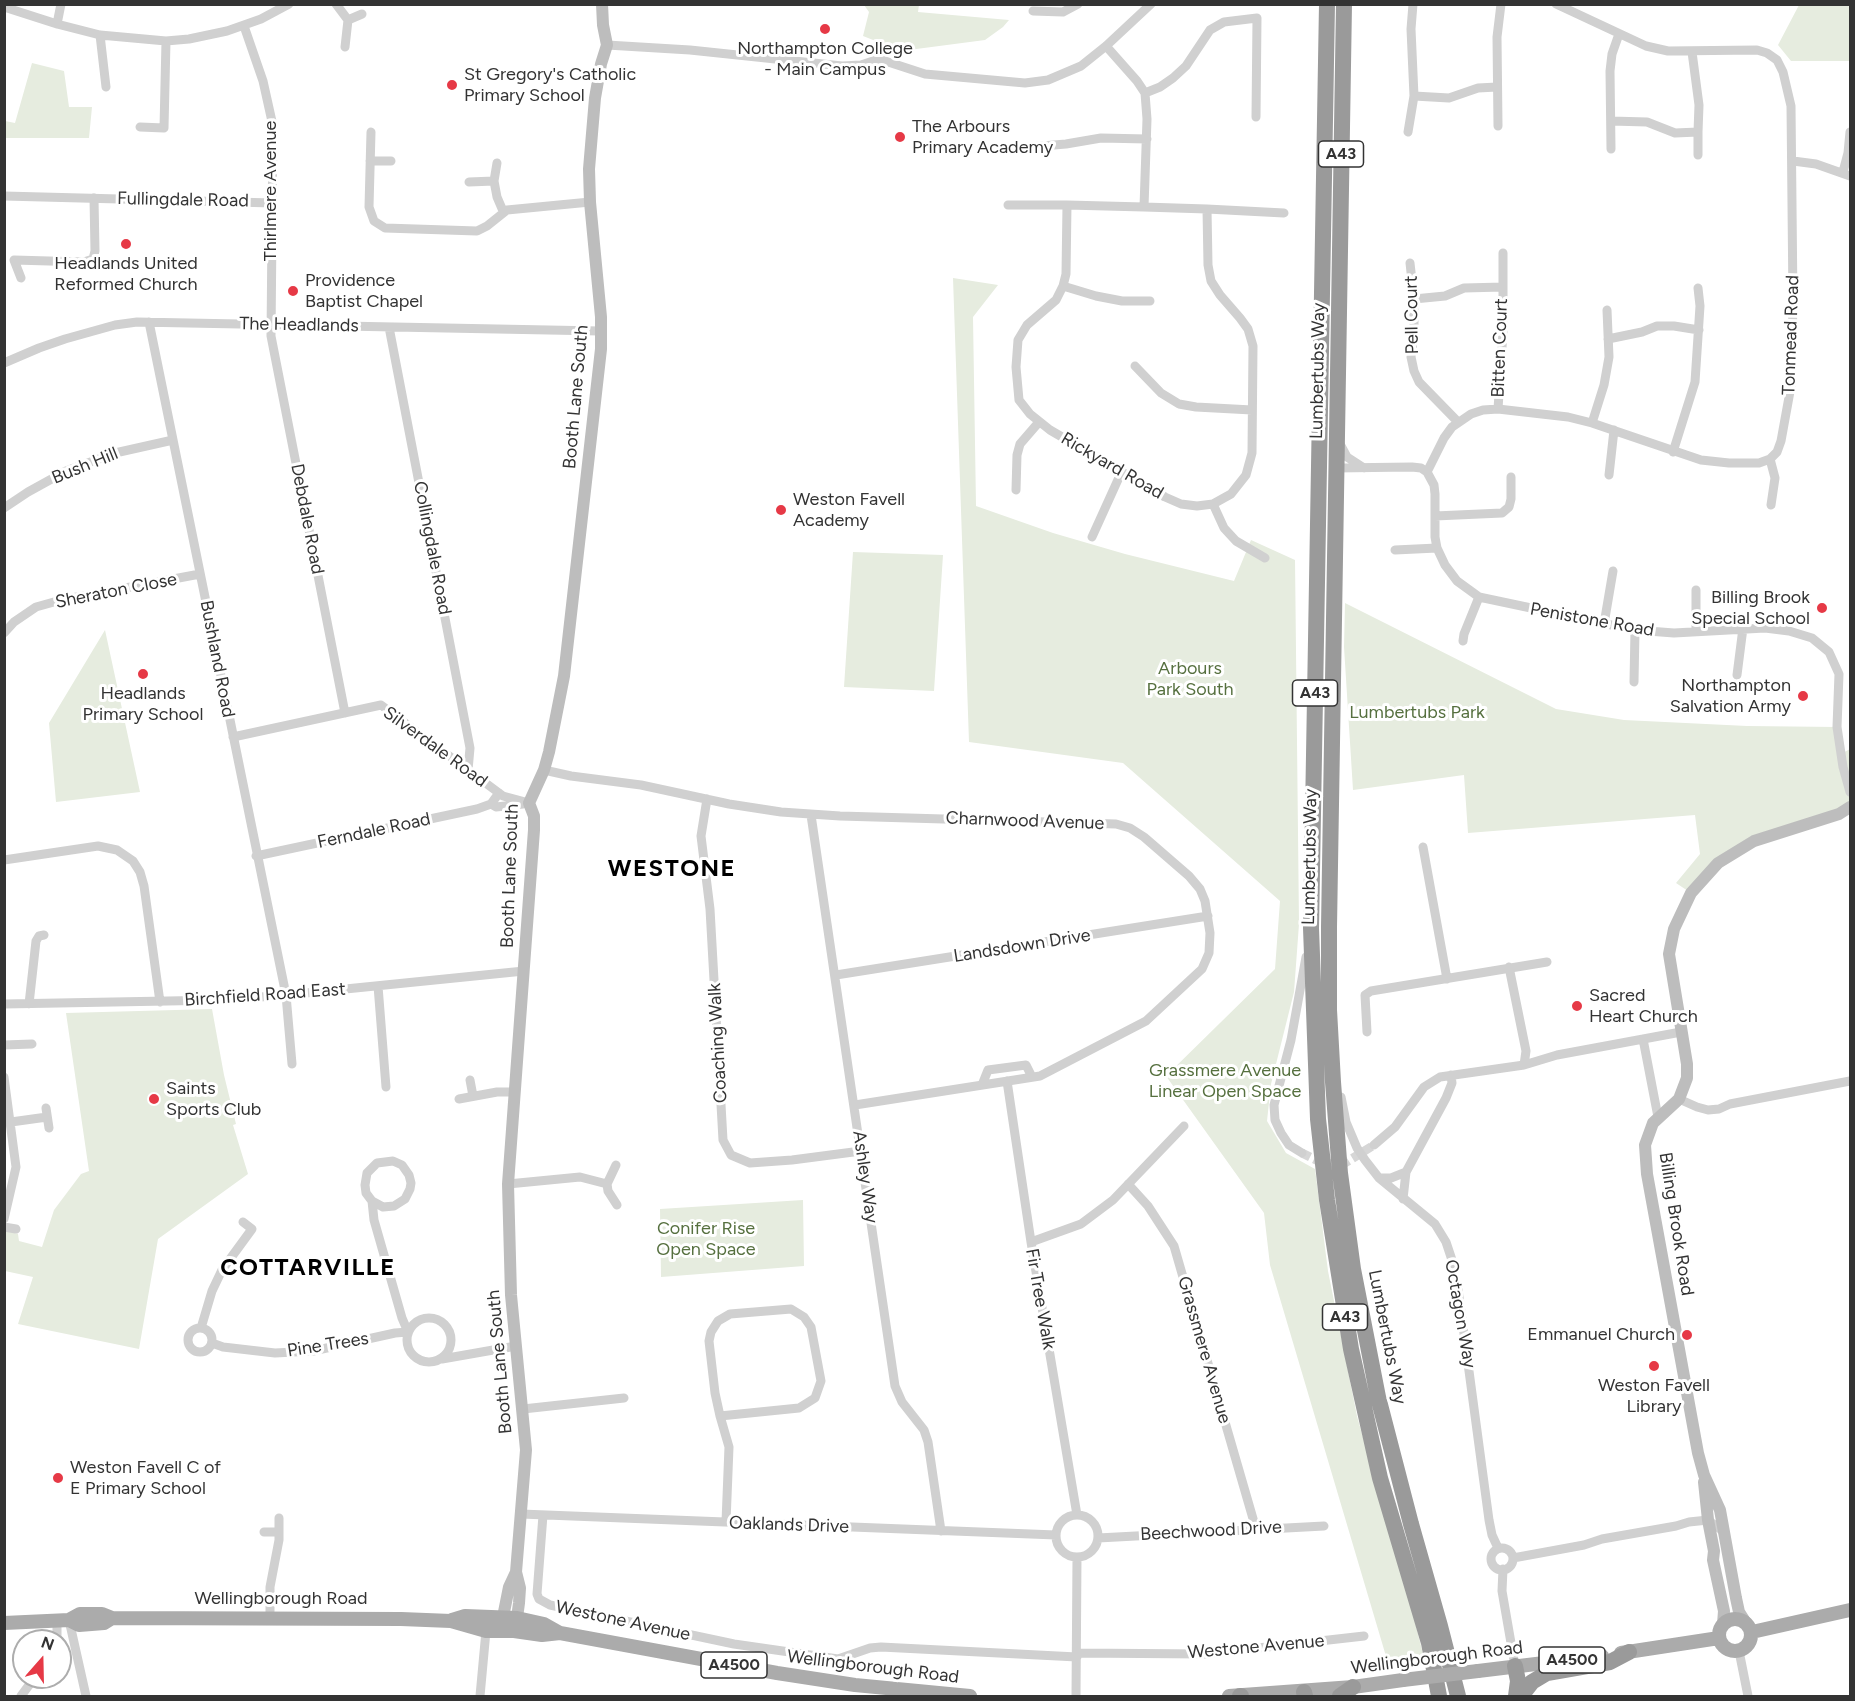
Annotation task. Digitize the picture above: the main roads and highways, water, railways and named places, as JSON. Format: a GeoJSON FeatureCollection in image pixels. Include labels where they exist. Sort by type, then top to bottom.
{"type":"FeatureCollection","features":[{"type":"Feature","properties":{"kind":"highway","name":"Lumbertubs Way"},"geometry":{"type":"LineString","coordinates":[[1327,4],[1311,928],[1318,1119],[1338,1278],[1365,1418],[1429,1643],[1439,1696]]}},
{"type":"Feature","properties":{"kind":"highway","name":"Lumbertubs Way"},"geometry":{"type":"LineString","coordinates":[[1344,4],[1329,927],[1329,1010],[1333,1082],[1340,1173],[1353,1269],[1378,1397],[1458,1696]]}},
{"type":"Feature","properties":{"kind":"highway"},"geometry":{"type":"LineString","coordinates":[[1521,1696],[1532,1682],[1547,1673],[1610,1662],[1629,1652]]}},
{"type":"Feature","properties":{"kind":"highway"},"geometry":{"type":"LineString","coordinates":[[1515,1666],[1518,1682],[1516,1696]]}},
{"type":"Feature","properties":{"kind":"main road"},"geometry":{"type":"LineString","coordinates":[[1749,1627],[1748,1644],[1739,1651],[1724,1647],[1721,1631],[1734,1619],[1749,1627],[1851,1610]]}},
{"type":"Feature","properties":{"kind":"main road","name":"Wellingborough Road"},"geometry":{"type":"LineString","coordinates":[[451,1621],[465,1616],[509,1622],[542,1635],[560,1633],[844,1684],[970,1696]]}},
{"type":"Feature","properties":{"kind":"main road","name":"Wellingborough Road"},"geometry":{"type":"LineString","coordinates":[[4,1623],[63,1621],[79,1625],[104,1623],[112,1618],[270,1617],[451,1621],[486,1631],[509,1622]]}},
{"type":"Feature","properties":{"kind":"main road","name":"Wellingborough Road"},"geometry":{"type":"LineString","coordinates":[[1229,1696],[1347,1692],[1403,1680],[1629,1652],[1721,1631]]}},
{"type":"Feature","properties":{"kind":"tunnel"},"geometry":{"type":"LineString","coordinates":[[1302,1153],[1332,1164],[1345,1163],[1374,1145]]}},
{"type":"Feature","properties":{"kind":"place","name":"Northampton College - Main Campus"},"geometry":{"type":"Point","coordinates":[825,29]}},
{"type":"Feature","properties":{"kind":"place","name":"St Gregory's Catholic Primary School"},"geometry":{"type":"Point","coordinates":[452,85]}},
{"type":"Feature","properties":{"kind":"place","name":"The Arbours Primary Academy"},"geometry":{"type":"Point","coordinates":[900,137]}},
{"type":"Feature","properties":{"kind":"place","name":"Headlands United Reformed Church"},"geometry":{"type":"Point","coordinates":[126,244]}},
{"type":"Feature","properties":{"kind":"place","name":"Providence Baptist Chapel"},"geometry":{"type":"Point","coordinates":[293,291]}},
{"type":"Feature","properties":{"kind":"place","name":"Weston Favell Academy"},"geometry":{"type":"Point","coordinates":[781,510]}},
{"type":"Feature","properties":{"kind":"place","name":"Billing Brook Special School"},"geometry":{"type":"Point","coordinates":[1822,608]}},
{"type":"Feature","properties":{"kind":"place","name":"Headlands Primary School"},"geometry":{"type":"Point","coordinates":[143,674]}},
{"type":"Feature","properties":{"kind":"place","name":"Northampton Salvation Army"},"geometry":{"type":"Point","coordinates":[1803,696]}},
{"type":"Feature","properties":{"kind":"place","name":"Sacred Heart Church"},"geometry":{"type":"Point","coordinates":[1577,1006]}},
{"type":"Feature","properties":{"kind":"place","name":"Saints Sports Club"},"geometry":{"type":"Point","coordinates":[154,1099]}},
{"type":"Feature","properties":{"kind":"place","name":"Emmanuel Church"},"geometry":{"type":"Point","coordinates":[1687,1335]}},
{"type":"Feature","properties":{"kind":"place","name":"Weston Favell Library"},"geometry":{"type":"Point","coordinates":[1654,1366]}},
{"type":"Feature","properties":{"kind":"place","name":"Weston Favell C of E Primary School"},"geometry":{"type":"Point","coordinates":[58,1478]}},
{"type":"Feature","properties":{"kind":"district","name":"WESTONE"},"geometry":{"type":"Point","coordinates":[672,869]}},
{"type":"Feature","properties":{"kind":"district","name":"COTTARVILLE"},"geometry":{"type":"Point","coordinates":[308,1268]}},
{"type":"Feature","properties":{"kind":"park label","name":"Arbours Park South"},"geometry":{"type":"Point","coordinates":[1190,679]}},
{"type":"Feature","properties":{"kind":"park label","name":"Lumbertubs Park"},"geometry":{"type":"Point","coordinates":[1417,713]}},
{"type":"Feature","properties":{"kind":"park label","name":"Grassmere Avenue Linear Open Space"},"geometry":{"type":"Point","coordinates":[1225,1081]}},
{"type":"Feature","properties":{"kind":"park label","name":"Conifer Rise Open Space"},"geometry":{"type":"Point","coordinates":[706,1239]}}]}
